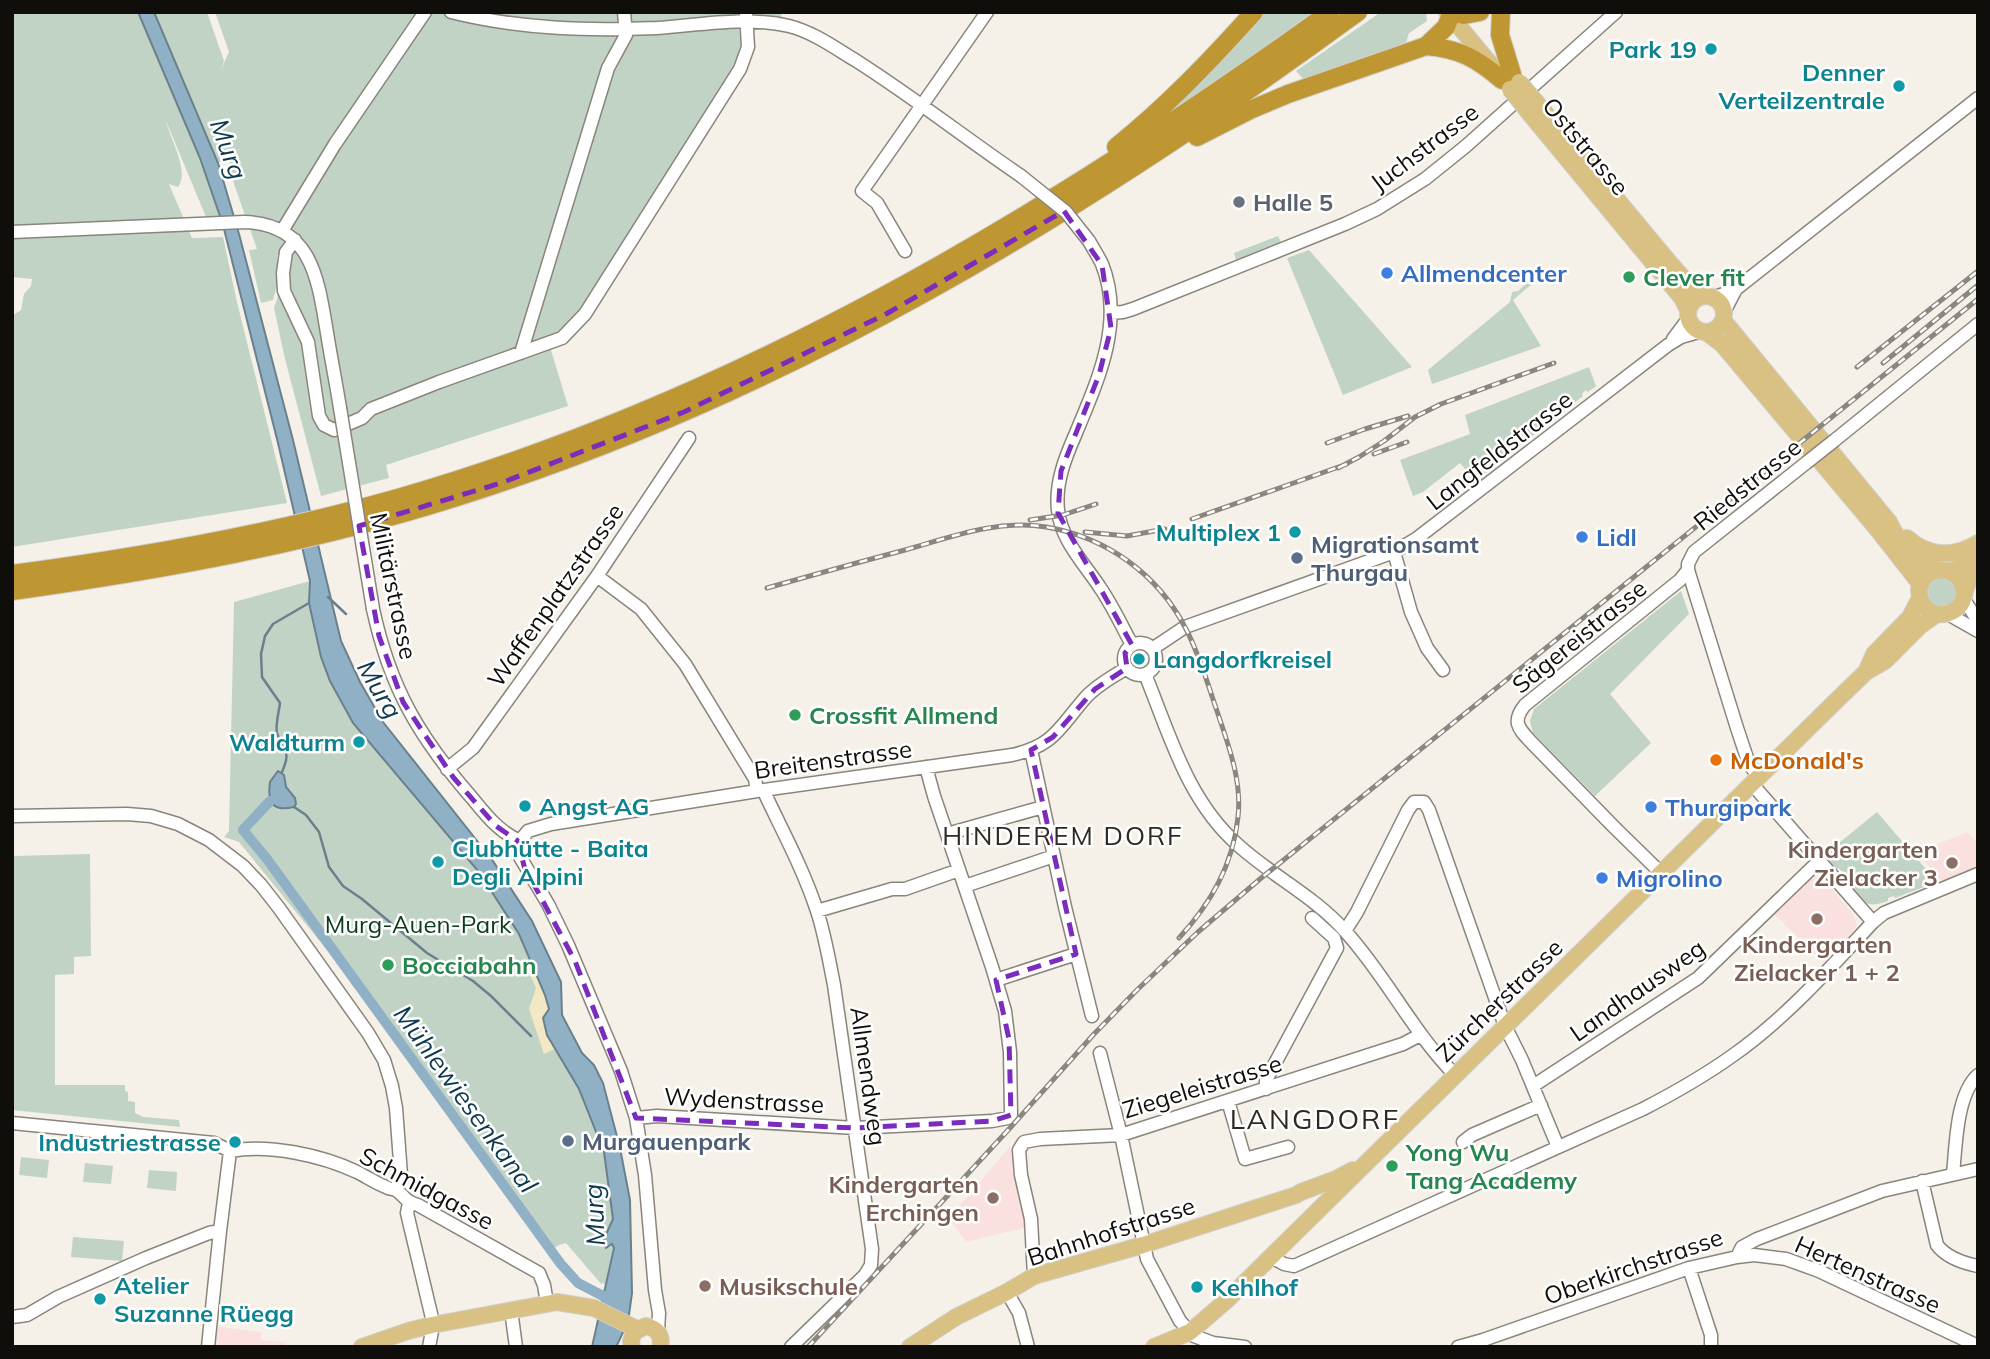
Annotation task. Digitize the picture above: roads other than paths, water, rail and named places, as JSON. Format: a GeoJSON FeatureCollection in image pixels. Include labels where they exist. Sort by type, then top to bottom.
{"type":"FeatureCollection","features":[{"type":"Feature","properties":{"kind":"highway"},"geometry":{"type":"LineString","coordinates":[[1048,202],[1169,102],[1254,12]]}},
{"type":"Feature","properties":{"kind":"highway"},"geometry":{"type":"LineString","coordinates":[[331,525],[411,494],[591,433],[681,396],[829,326],[1048,202],[1159,131],[1330,12]]}},
{"type":"Feature","properties":{"kind":"highway"},"geometry":{"type":"LineString","coordinates":[[12,591],[147,570],[281,536],[427,507],[618,440],[730,392],[886,314],[1024,236],[1228,104],[1358,12]]}},
{"type":"Feature","properties":{"kind":"highway"},"geometry":{"type":"LineString","coordinates":[[1501,12],[1500,35],[1511,81]]}},
{"type":"Feature","properties":{"kind":"highway"},"geometry":{"type":"LineString","coordinates":[[1107,184],[1268,102],[1426,46],[1457,13]]}},
{"type":"Feature","properties":{"kind":"highway"},"geometry":{"type":"LineString","coordinates":[[1426,46],[1448,48],[1469,55],[1511,81]]}},
{"type":"Feature","properties":{"kind":"highway"},"geometry":{"type":"LineString","coordinates":[[12,574],[281,536]]}},
{"type":"Feature","properties":{"kind":"main road","name":"Oststrasse"},"geometry":{"type":"LineString","coordinates":[[1457,13],[1490,61],[1511,81],[1669,262],[1686,281],[1710,297]]}},
{"type":"Feature","properties":{"kind":"main road","name":"Oststrasse"},"geometry":{"type":"LineString","coordinates":[[1531,105],[1682,298],[1688,314]]}},
{"type":"Feature","properties":{"kind":"main road"},"geometry":{"type":"LineString","coordinates":[[1978,543],[1968,549],[1944,554],[1927,551],[1913,543],[1889,522],[1724,316],[1721,304],[1710,297],[1694,300],[1688,314],[1692,326],[1722,344],[1878,530],[1920,592],[1926,608],[1942,614],[1958,608],[1978,569]]}},
{"type":"Feature","properties":{"kind":"main road"},"geometry":{"type":"LineString","coordinates":[[1703,332],[1717,329],[1724,316]]}},
{"type":"Feature","properties":{"kind":"main road"},"geometry":{"type":"LineString","coordinates":[[1889,522],[1896,536],[1920,562],[1959,577],[1964,595]]}},
{"type":"Feature","properties":{"kind":"main road"},"geometry":{"type":"LineString","coordinates":[[1920,592],[1929,574],[1967,564],[1978,553]]}},
{"type":"Feature","properties":{"kind":"main road","name":"Zürcherstrasse"},"geometry":{"type":"LineString","coordinates":[[1866,672],[1874,654],[1910,617],[1920,592]]}},
{"type":"Feature","properties":{"kind":"main road","name":"Zürcherstrasse"},"geometry":{"type":"LineString","coordinates":[[1154,1347],[1191,1332],[1342,1189],[1368,1160],[1866,672],[1885,661],[1920,626],[1942,614]]}},
{"type":"Feature","properties":{"kind":"main road","name":"Bahnhofstrasse"},"geometry":{"type":"LineString","coordinates":[[910,1347],[956,1317],[1034,1276],[1143,1245],[1296,1195],[1336,1179],[1368,1160]]}},
{"type":"Feature","properties":{"kind":"main road","name":"Bahnhofstrasse"},"geometry":{"type":"LineString","coordinates":[[1296,1195],[1342,1189]]}},
{"type":"Feature","properties":{"kind":"main road"},"geometry":{"type":"LineString","coordinates":[[362,1347],[408,1331],[431,1318],[511,1310],[547,1303],[577,1304],[645,1338]]}},
{"type":"Feature","properties":{"kind":"street"},"geometry":{"type":"LineString","coordinates":[[282,231],[335,144],[425,12]]}},
{"type":"Feature","properties":{"kind":"street"},"geometry":{"type":"LineString","coordinates":[[451,12],[526,26],[626,29],[747,16],[792,27],[818,38],[863,65],[1021,176],[1066,212],[1089,241],[1102,265],[1111,313],[1107,351],[1100,375],[1061,471],[1057,495],[1058,513],[1073,550],[1101,588],[1132,645]]}},
{"type":"Feature","properties":{"kind":"street"},"geometry":{"type":"LineString","coordinates":[[521,353],[608,68],[626,35],[624,12]]}},
{"type":"Feature","properties":{"kind":"street"},"geometry":{"type":"LineString","coordinates":[[905,251],[877,203],[862,191],[987,12]]}},
{"type":"Feature","properties":{"kind":"street","name":"Juchstrasse"},"geometry":{"type":"LineString","coordinates":[[1111,313],[1133,309],[1188,287],[1345,224],[1393,200],[1425,179],[1466,146],[1616,12]]}},
{"type":"Feature","properties":{"kind":"street"},"geometry":{"type":"LineString","coordinates":[[295,240],[286,252],[284,290],[306,337],[319,416],[328,428],[334,430],[362,418],[371,409],[562,338],[585,314],[740,69],[748,47],[747,16]]}},
{"type":"Feature","properties":{"kind":"street"},"geometry":{"type":"LineString","coordinates":[[1710,297],[1736,289],[1978,98]]}},
{"type":"Feature","properties":{"kind":"street","name":"Militärstrasse"},"geometry":{"type":"LineString","coordinates":[[12,232],[244,222],[267,224],[282,231],[295,240],[306,253],[318,281],[382,649],[403,702],[421,733],[447,769],[496,827],[520,841]]}},
{"type":"Feature","properties":{"kind":"street"},"geometry":{"type":"LineString","coordinates":[[1724,316],[1736,289]]}},
{"type":"Feature","properties":{"kind":"street","name":"Langfeldstrasse"},"geometry":{"type":"LineString","coordinates":[[1668,345],[1685,323],[1688,314]]}},
{"type":"Feature","properties":{"kind":"street","name":"Riedstrasse"},"geometry":{"type":"LineString","coordinates":[[1688,570],[1694,552],[1978,324]]}},
{"type":"Feature","properties":{"kind":"street","name":"Langfeldstrasse"},"geometry":{"type":"LineString","coordinates":[[1152,649],[1185,627],[1394,552],[1433,528],[1668,345],[1681,337],[1703,332]]}},
{"type":"Feature","properties":{"kind":"street","name":"Waffenplatzstrasse"},"geometry":{"type":"LineString","coordinates":[[447,769],[473,748],[597,576],[689,438]]}},
{"type":"Feature","properties":{"kind":"street"},"geometry":{"type":"LineString","coordinates":[[1394,552],[1410,612],[1427,648],[1443,670]]}},
{"type":"Feature","properties":{"kind":"street"},"geometry":{"type":"LineString","coordinates":[[1688,570],[1755,780],[1818,862],[1873,922]]}},
{"type":"Feature","properties":{"kind":"street","name":"Sägereistrasse"},"geometry":{"type":"LineString","coordinates":[[1661,873],[1532,743],[1520,730],[1517,721],[1519,712],[1525,705],[1688,570]]}},
{"type":"Feature","properties":{"kind":"street","name":"Allmendweg"},"geometry":{"type":"LineString","coordinates":[[597,576],[641,609],[685,664],[766,796],[817,911],[834,985],[872,1249],[871,1265],[865,1275],[791,1347]]}},
{"type":"Feature","properties":{"kind":"street","name":"Sägereistrasse"},"geometry":{"type":"LineString","coordinates":[[1673,585],[1681,585],[1695,592]]}},
{"type":"Feature","properties":{"kind":"street"},"geometry":{"type":"LineString","coordinates":[[1964,595],[1978,621]]}},
{"type":"Feature","properties":{"kind":"street"},"geometry":{"type":"LineString","coordinates":[[1942,614],[1978,631]]}},
{"type":"Feature","properties":{"kind":"street"},"geometry":{"type":"LineString","coordinates":[[1141,643],[1152,649],[1155,663],[1145,674],[1133,673],[1126,668],[1125,653],[1132,645],[1141,643]]}},
{"type":"Feature","properties":{"kind":"street","name":"Breitenstrasse"},"geometry":{"type":"LineString","coordinates":[[520,841],[528,831],[551,824],[1031,750],[1053,737],[1094,689],[1126,668]]}},
{"type":"Feature","properties":{"kind":"street"},"geometry":{"type":"LineString","coordinates":[[1145,674],[1190,785],[1209,815],[1238,846],[1302,892],[1345,931],[1420,1035],[1455,1075]]}},
{"type":"Feature","properties":{"kind":"street"},"geometry":{"type":"LineString","coordinates":[[1031,750],[1092,1016]]}},
{"type":"Feature","properties":{"kind":"street"},"geometry":{"type":"LineString","coordinates":[[926,767],[996,980],[1076,954]]}},
{"type":"Feature","properties":{"kind":"street"},"geometry":{"type":"LineString","coordinates":[[1345,931],[1408,810],[1414,802],[1420,801],[1427,805],[1505,1026],[1558,1147]]}},
{"type":"Feature","properties":{"kind":"street"},"geometry":{"type":"LineString","coordinates":[[947,834],[1043,807]]}},
{"type":"Feature","properties":{"kind":"street"},"geometry":{"type":"LineString","coordinates":[[12,816],[151,816],[178,824],[209,840],[243,866],[279,908],[368,1033],[384,1060],[396,1108],[401,1175],[396,1190]]}},
{"type":"Feature","properties":{"kind":"street"},"geometry":{"type":"LineString","coordinates":[[520,841],[520,857],[568,945],[621,1071],[636,1118],[645,1175],[655,1290],[660,1313],[645,1338]]}},
{"type":"Feature","properties":{"kind":"street"},"geometry":{"type":"LineString","coordinates":[[965,886],[1054,856]]}},
{"type":"Feature","properties":{"kind":"street","name":"Landhausweg"},"geometry":{"type":"LineString","coordinates":[[1533,1086],[1696,979],[1818,862]]}},
{"type":"Feature","properties":{"kind":"street"},"geometry":{"type":"LineString","coordinates":[[817,911],[892,890],[905,889],[959,870]]}},
{"type":"Feature","properties":{"kind":"street"},"geometry":{"type":"LineString","coordinates":[[1271,1257],[1294,1266],[1653,1104],[1733,1056],[1796,1002],[1873,922],[1891,909],[1978,874]]}},
{"type":"Feature","properties":{"kind":"street"},"geometry":{"type":"LineString","coordinates":[[1266,1089],[1266,1080],[1337,948],[1334,938],[1312,918]]}},
{"type":"Feature","properties":{"kind":"street","name":"Wydenstrasse"},"geometry":{"type":"LineString","coordinates":[[636,1118],[657,1116],[855,1128],[1008,1118],[1012,1111],[1009,1039],[1005,1011],[996,980]]}},
{"type":"Feature","properties":{"kind":"street","name":"Ziegeleistrasse"},"geometry":{"type":"LineString","coordinates":[[1034,1276],[1031,1219],[1021,1175],[1019,1150],[1024,1142],[1121,1135],[1403,1044],[1420,1035]]}},
{"type":"Feature","properties":{"kind":"street"},"geometry":{"type":"LineString","coordinates":[[1100,1053],[1121,1135],[1147,1259],[1181,1321],[1191,1332],[1204,1341],[1245,1347]]}},
{"type":"Feature","properties":{"kind":"street"},"geometry":{"type":"LineString","coordinates":[[1953,1174],[1963,1100],[1970,1083],[1978,1075]]}},
{"type":"Feature","properties":{"kind":"street"},"geometry":{"type":"LineString","coordinates":[[1227,1101],[1245,1159],[1288,1147]]}},
{"type":"Feature","properties":{"kind":"street"},"geometry":{"type":"LineString","coordinates":[[1463,1142],[1472,1135],[1541,1105]]}},
{"type":"Feature","properties":{"kind":"street","name":"Schmidgasse"},"geometry":{"type":"LineString","coordinates":[[12,1123],[214,1143],[230,1151],[245,1148],[302,1154],[329,1161],[396,1190],[409,1203],[418,1205],[539,1273],[547,1303]]}},
{"type":"Feature","properties":{"kind":"street"},"geometry":{"type":"LineString","coordinates":[[208,1347],[230,1151]]}},
{"type":"Feature","properties":{"kind":"street","name":"Oberkirchstrasse"},"geometry":{"type":"LineString","coordinates":[[1458,1347],[1485,1343],[1689,1268],[1737,1257],[1742,1247],[1758,1239],[1881,1191],[1978,1169]]}},
{"type":"Feature","properties":{"kind":"street"},"geometry":{"type":"LineString","coordinates":[[1922,1181],[1937,1245],[1941,1251],[1978,1266]]}},
{"type":"Feature","properties":{"kind":"street"},"geometry":{"type":"LineString","coordinates":[[409,1203],[407,1213],[431,1318],[429,1347]]}},
{"type":"Feature","properties":{"kind":"street"},"geometry":{"type":"LineString","coordinates":[[12,1317],[27,1315],[58,1297],[146,1258],[220,1231]]}},
{"type":"Feature","properties":{"kind":"street","name":"Hertenstrasse"},"geometry":{"type":"LineString","coordinates":[[1737,1257],[1754,1255],[1786,1259],[1978,1346]]}},
{"type":"Feature","properties":{"kind":"street"},"geometry":{"type":"LineString","coordinates":[[1689,1268],[1711,1335],[1712,1347]]}},
{"type":"Feature","properties":{"kind":"street"},"geometry":{"type":"LineString","coordinates":[[1007,1292],[1019,1313],[1028,1347]]}},
{"type":"Feature","properties":{"kind":"street"},"geometry":{"type":"LineString","coordinates":[[511,1310],[516,1347]]}},
{"type":"Feature","properties":{"kind":"water"},"geometry":{"type":"Polygon","coordinates":[[[138,12],[154,12],[218,163],[293,440],[341,641],[383,722],[493,861],[532,921],[561,982],[562,1015],[582,1053],[594,1065],[603,1083],[630,1200],[632,1293],[628,1322],[616,1347],[592,1347],[614,1248],[612,1244],[606,1248],[603,1241],[613,1219],[604,1152],[579,1089],[547,1035],[543,1018],[549,1009],[519,934],[479,872],[353,723],[330,681],[321,657],[309,603],[310,581],[278,443],[223,225],[200,158],[138,12]]]}},
{"type":"Feature","properties":{"kind":"water"},"geometry":{"type":"Polygon","coordinates":[[[278,771],[284,775],[286,787],[295,798],[294,807],[276,807],[271,800],[270,782],[278,771]]]}},
{"type":"Feature","properties":{"kind":"waterway"},"geometry":{"type":"LineString","coordinates":[[328,597],[346,614]]}},
{"type":"Feature","properties":{"kind":"waterway"},"geometry":{"type":"LineString","coordinates":[[282,772],[286,751],[277,730],[280,703],[262,677],[261,654],[265,636],[273,624],[309,603]]}},
{"type":"Feature","properties":{"kind":"waterway","name":"Mühlewiesenkanal"},"geometry":{"type":"LineString","coordinates":[[270,801],[243,830],[267,859],[560,1263],[578,1283],[603,1296],[611,1306]]}},
{"type":"Feature","properties":{"kind":"waterway"},"geometry":{"type":"LineString","coordinates":[[294,807],[306,815],[319,832],[329,867],[343,886],[427,953],[473,981],[531,1036]]}},
{"type":"Feature","properties":{"kind":"railway"},"geometry":{"type":"LineString","coordinates":[[1857,367],[1978,271]]}},
{"type":"Feature","properties":{"kind":"railway"},"geometry":{"type":"LineString","coordinates":[[1883,363],[1978,285]]}},
{"type":"Feature","properties":{"kind":"railway"},"geometry":{"type":"LineString","coordinates":[[808,1347],[1094,1034],[1198,932],[1978,299]]}},
{"type":"Feature","properties":{"kind":"railway"},"geometry":{"type":"LineString","coordinates":[[1338,468],[1384,441],[1415,417],[1441,404],[1554,363]]}},
{"type":"Feature","properties":{"kind":"railway"},"geometry":{"type":"LineString","coordinates":[[1327,443],[1408,416]]}},
{"type":"Feature","properties":{"kind":"railway"},"geometry":{"type":"LineString","coordinates":[[1374,454],[1407,442]]}},
{"type":"Feature","properties":{"kind":"railway"},"geometry":{"type":"LineString","coordinates":[[1192,519],[1347,464]]}},
{"type":"Feature","properties":{"kind":"railway"},"geometry":{"type":"LineString","coordinates":[[1030,520],[1063,515],[1096,504]]}},
{"type":"Feature","properties":{"kind":"railway"},"geometry":{"type":"LineString","coordinates":[[767,588],[957,535],[1010,525],[1046,527],[1089,539],[1128,561],[1145,575],[1174,609],[1196,650],[1230,752],[1238,790],[1238,817],[1226,867],[1201,911],[1179,938]]}},
{"type":"Feature","properties":{"kind":"railway"},"geometry":{"type":"LineString","coordinates":[[1085,532],[1127,536],[1165,529]]}},
{"type":"Feature","properties":{"kind":"place","name":"Park 19"},"geometry":{"type":"Point","coordinates":[1711,49]}},
{"type":"Feature","properties":{"kind":"place","name":"Denner Verteilzentrale"},"geometry":{"type":"Point","coordinates":[1899,86]}},
{"type":"Feature","properties":{"kind":"place","name":"Halle 5"},"geometry":{"type":"Point","coordinates":[1239,202]}},
{"type":"Feature","properties":{"kind":"place","name":"Allmendcenter"},"geometry":{"type":"Point","coordinates":[1387,273]}},
{"type":"Feature","properties":{"kind":"place","name":"Clever fit"},"geometry":{"type":"Point","coordinates":[1629,277]}},
{"type":"Feature","properties":{"kind":"place","name":"Multiplex 1"},"geometry":{"type":"Point","coordinates":[1295,532]}},
{"type":"Feature","properties":{"kind":"place","name":"Lidl"},"geometry":{"type":"Point","coordinates":[1582,537]}},
{"type":"Feature","properties":{"kind":"place","name":"Migrationsamt Thurgau"},"geometry":{"type":"Point","coordinates":[1297,558]}},
{"type":"Feature","properties":{"kind":"place","name":"Langdorfkreisel"},"geometry":{"type":"Point","coordinates":[1139,659]}},
{"type":"Feature","properties":{"kind":"place","name":"Crossfit Allmend"},"geometry":{"type":"Point","coordinates":[795,715]}},
{"type":"Feature","properties":{"kind":"place","name":"Waldturm"},"geometry":{"type":"Point","coordinates":[359,742]}},
{"type":"Feature","properties":{"kind":"place","name":"McDonald's"},"geometry":{"type":"Point","coordinates":[1716,760]}},
{"type":"Feature","properties":{"kind":"place","name":"Angst AG"},"geometry":{"type":"Point","coordinates":[525,806]}},
{"type":"Feature","properties":{"kind":"place","name":"Thurgipark"},"geometry":{"type":"Point","coordinates":[1651,807]}},
{"type":"Feature","properties":{"kind":"place","name":"Clubhütte - Baita Degli Alpini"},"geometry":{"type":"Point","coordinates":[438,862]}},
{"type":"Feature","properties":{"kind":"place","name":"Kindergarten Zielacker 3"},"geometry":{"type":"Point","coordinates":[1952,863]}},
{"type":"Feature","properties":{"kind":"place","name":"Migrolino"},"geometry":{"type":"Point","coordinates":[1602,878]}},
{"type":"Feature","properties":{"kind":"place","name":"Kindergarten Zielacker 1 + 2"},"geometry":{"type":"Point","coordinates":[1817,919]}},
{"type":"Feature","properties":{"kind":"place","name":"Bocciabahn"},"geometry":{"type":"Point","coordinates":[388,965]}},
{"type":"Feature","properties":{"kind":"place","name":"Murgauenpark"},"geometry":{"type":"Point","coordinates":[568,1141]}},
{"type":"Feature","properties":{"kind":"place","name":"Industriestrasse"},"geometry":{"type":"Point","coordinates":[235,1142]}},
{"type":"Feature","properties":{"kind":"place","name":"Yong Wu Tang Academy"},"geometry":{"type":"Point","coordinates":[1392,1166]}},
{"type":"Feature","properties":{"kind":"place","name":"Kindergarten Erchingen"},"geometry":{"type":"Point","coordinates":[993,1198]}},
{"type":"Feature","properties":{"kind":"place","name":"Musikschule"},"geometry":{"type":"Point","coordinates":[705,1286]}},
{"type":"Feature","properties":{"kind":"place","name":"Kehlhof"},"geometry":{"type":"Point","coordinates":[1197,1287]}},
{"type":"Feature","properties":{"kind":"place","name":"Atelier Suzanne Rüegg"},"geometry":{"type":"Point","coordinates":[100,1299]}},
{"type":"Feature","properties":{"kind":"district","name":"HINDEREM DORF"},"geometry":{"type":"Point","coordinates":[1063,835]}},
{"type":"Feature","properties":{"kind":"district","name":"LANGDORF"},"geometry":{"type":"Point","coordinates":[1315,1118]}},
{"type":"Feature","properties":{"kind":"water label","name":"Murg"},"geometry":{"type":"Point","coordinates":[229,149]}},
{"type":"Feature","properties":{"kind":"water label","name":"Murg"},"geometry":{"type":"Point","coordinates":[380,689]}},
{"type":"Feature","properties":{"kind":"water label","name":"Murg"},"geometry":{"type":"Point","coordinates":[594,1215]}},
{"type":"Feature","properties":{"kind":"park label","name":"Murg-Auen-Park"},"geometry":{"type":"Point","coordinates":[418,924]}}]}
